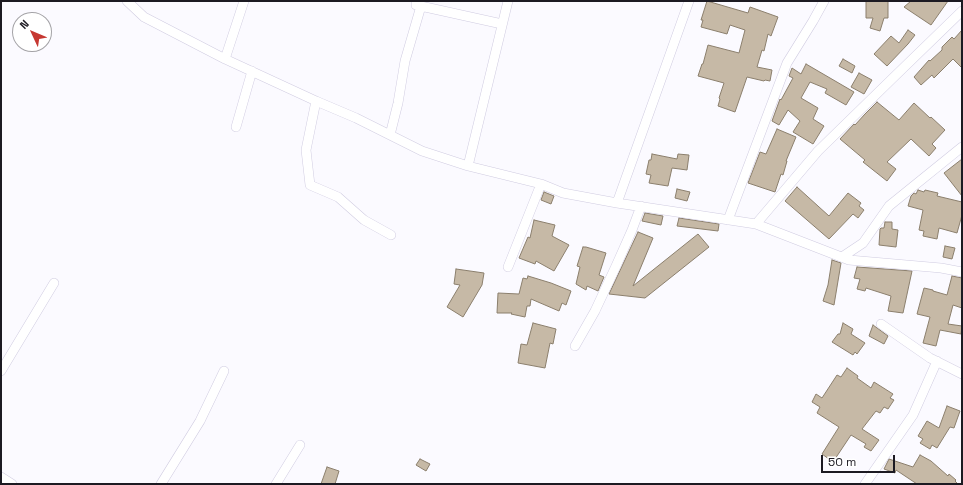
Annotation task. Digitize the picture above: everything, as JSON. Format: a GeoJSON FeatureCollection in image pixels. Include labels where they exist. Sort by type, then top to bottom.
{"type":"FeatureCollection","features":[{"type":"Feature","properties":{"kind":"street"},"geometry":{"type":"LineString","coordinates":[[127,1],[144,17],[225,59],[356,118],[422,151],[468,166],[541,184],[563,193],[617,203],[756,224],[849,260],[941,268],[962,272]]}},
{"type":"Feature","properties":{"kind":"street"},"geometry":{"type":"LineString","coordinates":[[225,59],[244,1]]}},
{"type":"Feature","properties":{"kind":"street"},"geometry":{"type":"LineString","coordinates":[[468,166],[508,1]]}},
{"type":"Feature","properties":{"kind":"street"},"geometry":{"type":"LineString","coordinates":[[617,203],[689,1]]}},
{"type":"Feature","properties":{"kind":"street"},"geometry":{"type":"LineString","coordinates":[[728,220],[787,63],[824,1]]}},
{"type":"Feature","properties":{"kind":"street"},"geometry":{"type":"LineString","coordinates":[[390,135],[418,4],[502,24]]}},
{"type":"Feature","properties":{"kind":"street"},"geometry":{"type":"LineString","coordinates":[[756,224],[818,151],[962,11]]}},
{"type":"Feature","properties":{"kind":"street"},"geometry":{"type":"LineString","coordinates":[[236,128],[252,71]]}},
{"type":"Feature","properties":{"kind":"street"},"geometry":{"type":"LineString","coordinates":[[316,101],[306,150],[310,185],[338,197],[364,220],[391,235]]}},
{"type":"Feature","properties":{"kind":"street"},"geometry":{"type":"LineString","coordinates":[[858,261],[863,243],[889,206],[962,147]]}},
{"type":"Feature","properties":{"kind":"street"},"geometry":{"type":"LineString","coordinates":[[508,267],[541,184]]}},
{"type":"Feature","properties":{"kind":"street"},"geometry":{"type":"LineString","coordinates":[[574,346],[595,311],[632,230],[641,206]]}},
{"type":"Feature","properties":{"kind":"street"},"geometry":{"type":"LineString","coordinates":[[842,257],[863,243]]}},
{"type":"Feature","properties":{"kind":"street"},"geometry":{"type":"LineString","coordinates":[[1,371],[54,283]]}},
{"type":"Feature","properties":{"kind":"street"},"geometry":{"type":"LineString","coordinates":[[882,324],[937,361],[962,374]]}},
{"type":"Feature","properties":{"kind":"street"},"geometry":{"type":"LineString","coordinates":[[877,484],[866,482],[913,415],[937,361]]}},
{"type":"Feature","properties":{"kind":"street"},"geometry":{"type":"LineString","coordinates":[[162,484],[200,421],[224,371]]}},
{"type":"Feature","properties":{"kind":"street"},"geometry":{"type":"LineString","coordinates":[[276,484],[300,445]]}},
{"type":"Feature","properties":{"kind":"street"},"geometry":{"type":"LineString","coordinates":[[1,477],[12,484]]}},
{"type":"Feature","properties":{"kind":"building"},"geometry":{"type":"Polygon","coordinates":[[[707,1],[748,13],[750,7],[778,17],[771,36],[768,34],[764,51],[762,50],[757,67],[772,70],[770,81],[747,77],[735,112],[718,106],[724,83],[698,76],[708,45],[739,53],[745,30],[730,25],[727,34],[701,27],[703,20],[701,20],[707,1]]]}},
{"type":"Feature","properties":{"kind":"building"},"geometry":{"type":"Polygon","coordinates":[[[866,1],[888,1],[888,18],[884,18],[880,31],[870,28],[873,18],[866,18],[866,1]]]}},
{"type":"Feature","properties":{"kind":"building"},"geometry":{"type":"Polygon","coordinates":[[[911,1],[948,1],[931,25],[904,7],[911,1]]]}},
{"type":"Feature","properties":{"kind":"building"},"geometry":{"type":"Polygon","coordinates":[[[908,30],[915,35],[887,66],[874,54],[891,36],[899,43],[908,30]]]}},
{"type":"Feature","properties":{"kind":"building"},"geometry":{"type":"Polygon","coordinates":[[[962,30],[962,68],[953,59],[934,78],[932,75],[921,85],[914,77],[929,60],[930,61],[942,50],[942,47],[952,37],[954,39],[962,30]]]}},
{"type":"Feature","properties":{"kind":"building"},"geometry":{"type":"Polygon","coordinates":[[[843,59],[855,66],[852,73],[839,66],[843,59]]]}},
{"type":"Feature","properties":{"kind":"building"},"geometry":{"type":"Polygon","coordinates":[[[806,64],[854,92],[846,105],[825,93],[827,89],[810,82],[801,98],[818,108],[813,119],[824,126],[813,144],[793,132],[800,121],[788,110],[779,125],[772,121],[780,99],[781,100],[793,78],[789,76],[792,68],[801,74],[806,64]]]}},
{"type":"Feature","properties":{"kind":"building"},"geometry":{"type":"Polygon","coordinates":[[[859,73],[872,80],[864,94],[851,87],[859,73]]]}},
{"type":"Feature","properties":{"kind":"building"},"geometry":{"type":"Polygon","coordinates":[[[877,102],[899,120],[914,103],[945,130],[932,144],[936,148],[929,156],[911,139],[887,162],[896,169],[887,181],[863,162],[865,160],[840,139],[877,102]]]}},
{"type":"Feature","properties":{"kind":"building"},"geometry":{"type":"Polygon","coordinates":[[[777,129],[796,137],[786,161],[783,175],[781,174],[775,192],[748,183],[760,152],[766,154],[777,129]]]}},
{"type":"Feature","properties":{"kind":"building"},"geometry":{"type":"Polygon","coordinates":[[[652,154],[677,159],[678,154],[689,155],[687,170],[672,168],[668,186],[649,183],[651,175],[646,174],[652,154]]]}},
{"type":"Feature","properties":{"kind":"building"},"geometry":{"type":"Polygon","coordinates":[[[962,159],[962,196],[944,173],[962,159]]]}},
{"type":"Feature","properties":{"kind":"building"},"geometry":{"type":"Polygon","coordinates":[[[797,187],[829,216],[848,193],[861,203],[859,206],[864,210],[858,218],[853,214],[829,239],[785,201],[797,187]]]}},
{"type":"Feature","properties":{"kind":"building"},"geometry":{"type":"Polygon","coordinates":[[[677,189],[690,192],[687,201],[675,198],[677,189]]]}},
{"type":"Feature","properties":{"kind":"building"},"geometry":{"type":"Polygon","coordinates":[[[918,190],[938,193],[937,196],[962,202],[962,215],[957,233],[939,228],[937,239],[923,236],[924,231],[919,230],[923,210],[908,206],[911,196],[914,193],[916,194],[918,190]]]}},
{"type":"Feature","properties":{"kind":"building"},"geometry":{"type":"Polygon","coordinates":[[[544,192],[554,196],[551,204],[541,200],[544,192]]]}},
{"type":"Feature","properties":{"kind":"building"},"geometry":{"type":"Polygon","coordinates":[[[645,213],[663,216],[661,225],[642,221],[645,213]]]}},
{"type":"Feature","properties":{"kind":"building"},"geometry":{"type":"Polygon","coordinates":[[[679,218],[719,224],[718,231],[677,226],[679,218]]]}},
{"type":"Feature","properties":{"kind":"building"},"geometry":{"type":"Polygon","coordinates":[[[534,220],[555,225],[552,236],[569,245],[554,271],[536,261],[535,264],[519,258],[528,237],[530,238],[534,220]]]}},
{"type":"Feature","properties":{"kind":"building"},"geometry":{"type":"Polygon","coordinates":[[[885,222],[892,222],[892,229],[898,230],[896,247],[879,245],[880,229],[884,228],[885,222]]]}},
{"type":"Feature","properties":{"kind":"building"},"geometry":{"type":"Polygon","coordinates":[[[638,232],[653,238],[633,286],[698,234],[709,247],[645,298],[609,294],[638,232]]]}},
{"type":"Feature","properties":{"kind":"building"},"geometry":{"type":"Polygon","coordinates":[[[945,246],[955,248],[952,259],[943,257],[945,246]]]}},
{"type":"Feature","properties":{"kind":"building"},"geometry":{"type":"Polygon","coordinates":[[[583,247],[606,253],[599,275],[604,277],[598,291],[587,286],[586,290],[576,284],[580,267],[577,266],[583,247]]]}},
{"type":"Feature","properties":{"kind":"building"},"geometry":{"type":"Polygon","coordinates":[[[832,260],[841,263],[834,305],[823,301],[828,285],[832,260]]]}},
{"type":"Feature","properties":{"kind":"building"},"geometry":{"type":"Polygon","coordinates":[[[857,267],[912,271],[903,313],[888,311],[891,296],[866,288],[865,291],[857,289],[860,279],[854,278],[857,267]]]}},
{"type":"Feature","properties":{"kind":"building"},"geometry":{"type":"Polygon","coordinates":[[[456,269],[484,273],[482,285],[463,317],[447,307],[460,285],[454,284],[456,269]]]}},
{"type":"Feature","properties":{"kind":"building"},"geometry":{"type":"Polygon","coordinates":[[[528,276],[571,291],[566,305],[562,303],[559,311],[531,299],[530,306],[527,306],[525,317],[511,314],[512,313],[497,313],[498,293],[519,294],[523,278],[527,279],[528,276]]]}},
{"type":"Feature","properties":{"kind":"building"},"geometry":{"type":"Polygon","coordinates":[[[952,276],[962,278],[962,308],[953,305],[948,324],[962,326],[961,334],[940,330],[936,346],[923,343],[930,317],[917,314],[924,288],[947,295],[952,276]]]}},
{"type":"Feature","properties":{"kind":"building"},"geometry":{"type":"Polygon","coordinates":[[[533,323],[556,329],[553,344],[550,343],[545,368],[518,363],[521,344],[527,345],[533,323]]]}},
{"type":"Feature","properties":{"kind":"building"},"geometry":{"type":"Polygon","coordinates":[[[843,323],[853,329],[851,334],[865,343],[857,354],[855,352],[853,355],[832,342],[838,334],[840,334],[843,323]]]}},
{"type":"Feature","properties":{"kind":"building"},"geometry":{"type":"Polygon","coordinates":[[[873,325],[888,336],[884,344],[869,336],[873,325]]]}},
{"type":"Feature","properties":{"kind":"building"},"geometry":{"type":"Polygon","coordinates":[[[847,368],[858,376],[857,378],[871,388],[874,382],[893,394],[890,398],[894,400],[888,409],[884,407],[880,413],[876,411],[862,429],[879,440],[871,451],[864,447],[866,444],[851,435],[833,462],[822,454],[839,427],[817,413],[820,407],[812,402],[816,394],[822,398],[837,375],[841,377],[847,368]]]}},
{"type":"Feature","properties":{"kind":"building"},"geometry":{"type":"Polygon","coordinates":[[[947,406],[960,411],[954,428],[950,427],[937,448],[932,445],[930,449],[920,443],[923,439],[918,436],[927,421],[939,428],[947,406]]]}},
{"type":"Feature","properties":{"kind":"building"},"geometry":{"type":"Polygon","coordinates":[[[920,455],[931,461],[948,476],[949,474],[958,484],[917,484],[896,470],[895,473],[884,469],[889,459],[913,467],[920,455]]]}},
{"type":"Feature","properties":{"kind":"building"},"geometry":{"type":"Polygon","coordinates":[[[420,459],[430,464],[426,471],[416,465],[420,459]]]}},
{"type":"Feature","properties":{"kind":"building"},"geometry":{"type":"Polygon","coordinates":[[[327,467],[339,471],[335,484],[321,484],[327,467]]]}}]}
